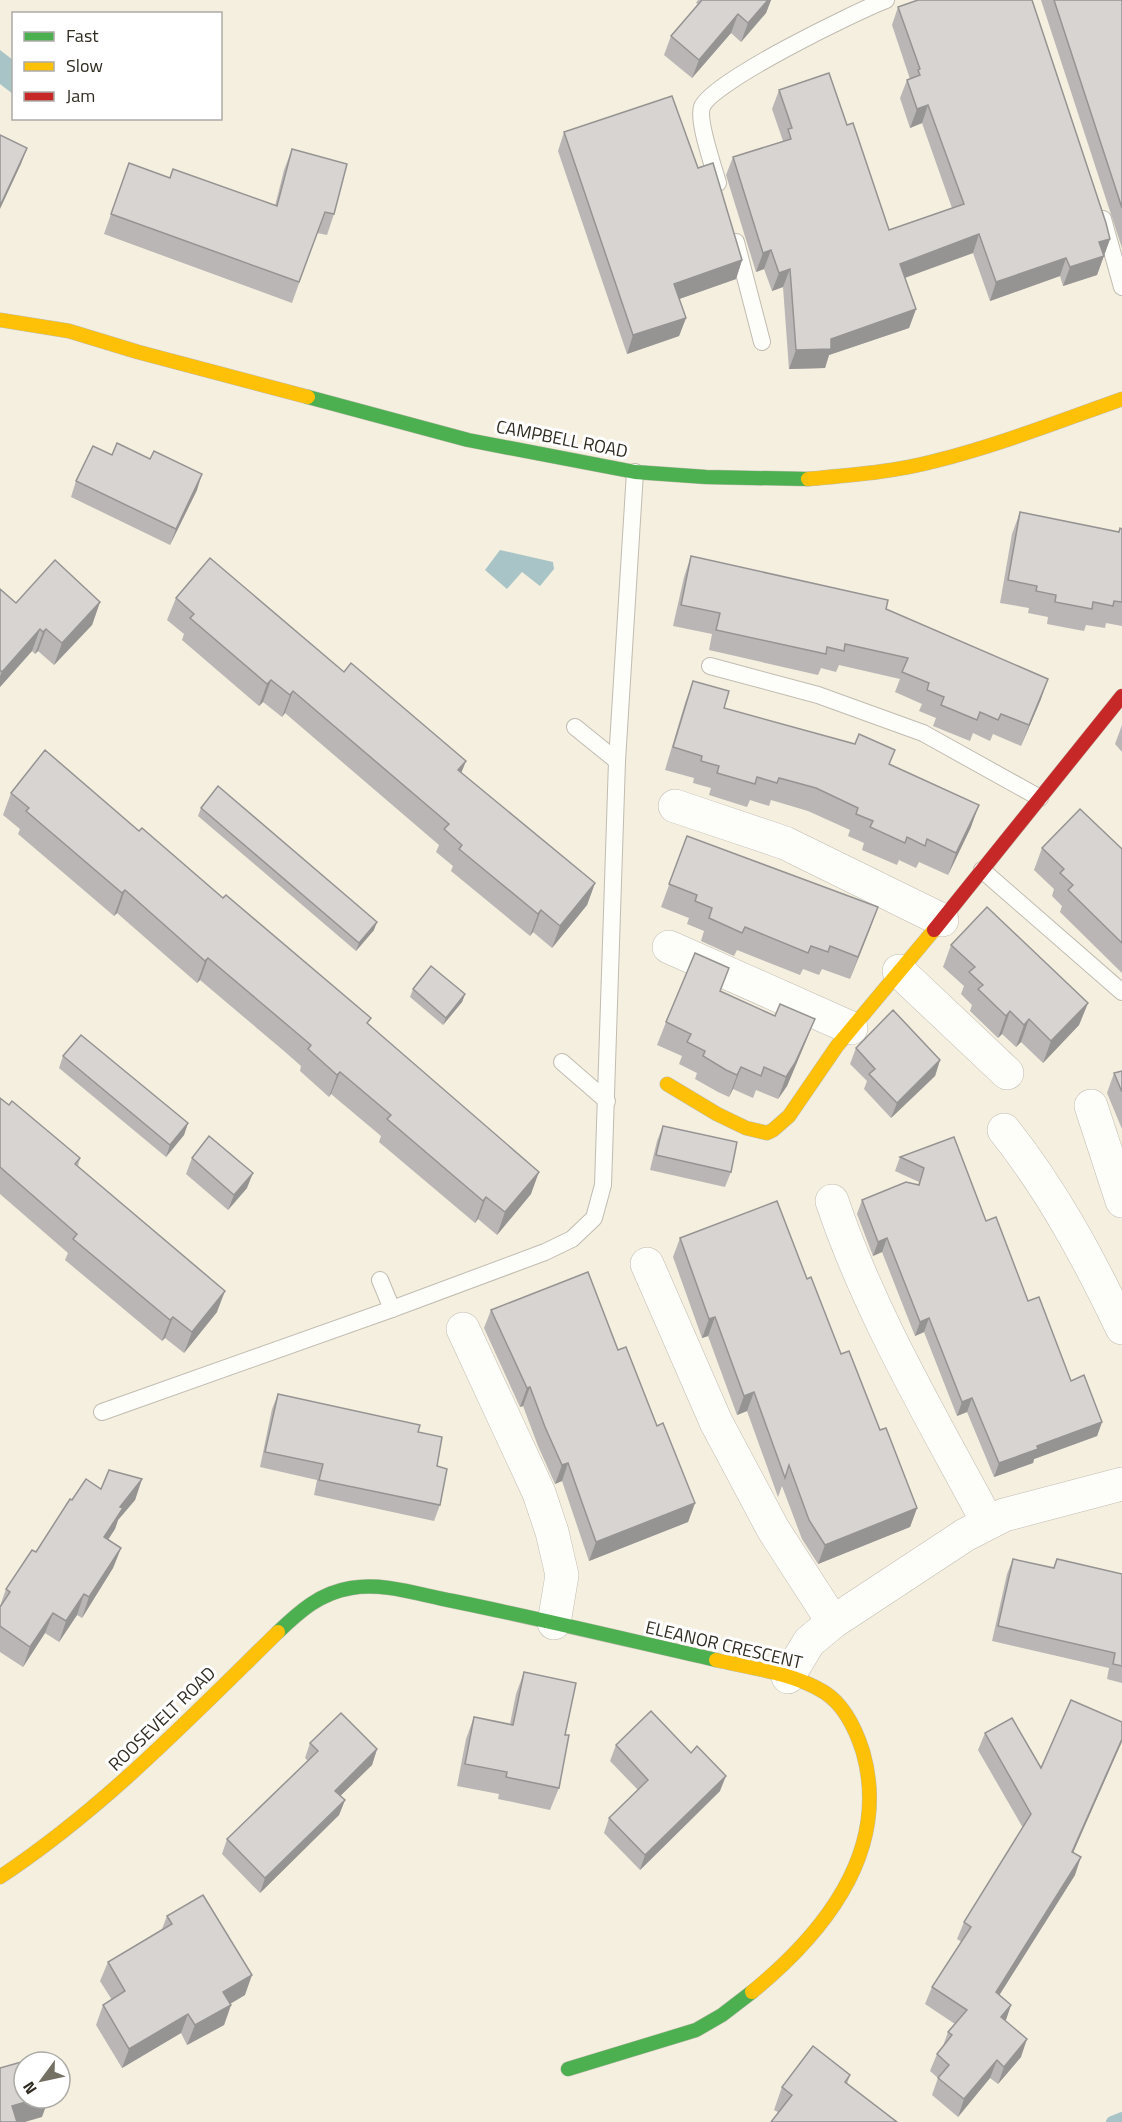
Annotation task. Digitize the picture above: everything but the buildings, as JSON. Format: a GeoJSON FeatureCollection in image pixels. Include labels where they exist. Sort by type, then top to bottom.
{"type":"FeatureCollection","features":[{"type":"Feature","properties":{"kind":"street","name":"CAMPBELL ROAD"},"geometry":{"type":"LineString","coordinates":[[0,320],[69,331],[138,352],[468,440],[635,472],[802,480],[884,471],[933,462],[992,446],[1122,399]]}},
{"type":"Feature","properties":{"kind":"street"},"geometry":{"type":"LineString","coordinates":[[668,1084],[732,1122],[760,1133],[768,1133],[781,1125],[851,1028],[942,920],[1122,696]]}},
{"type":"Feature","properties":{"kind":"street"},"geometry":{"type":"LineString","coordinates":[[675,806],[785,843],[942,920]]}},
{"type":"Feature","properties":{"kind":"street"},"geometry":{"type":"LineString","coordinates":[[669,947],[851,1028]]}},
{"type":"Feature","properties":{"kind":"street"},"geometry":{"type":"LineString","coordinates":[[900,971],[1007,1073]]}},
{"type":"Feature","properties":{"kind":"street"},"geometry":{"type":"LineString","coordinates":[[1091,1106],[1122,1201]]}},
{"type":"Feature","properties":{"kind":"street"},"geometry":{"type":"LineString","coordinates":[[1004,1130],[1047,1190],[1104,1291],[1122,1328]]}},
{"type":"Feature","properties":{"kind":"street"},"geometry":{"type":"LineString","coordinates":[[832,1201],[874,1307],[988,1523]]}},
{"type":"Feature","properties":{"kind":"street"},"geometry":{"type":"LineString","coordinates":[[647,1263],[717,1422],[773,1529],[833,1622]]}},
{"type":"Feature","properties":{"kind":"street"},"geometry":{"type":"LineString","coordinates":[[463,1329],[539,1493],[552,1532],[562,1575],[554,1623]]}},
{"type":"Feature","properties":{"kind":"street"},"geometry":{"type":"LineString","coordinates":[[788,1677],[809,1642],[833,1622],[939,1551],[1004,1515],[1122,1484]]}},
{"type":"Feature","properties":{"kind":"street","name":"ELEANOR CRESCENT"},"geometry":{"type":"LineString","coordinates":[[348,1588],[371,1586],[507,1612],[788,1677],[817,1686],[839,1702],[849,1716],[863,1748],[868,1767],[873,1802],[869,1827],[857,1864],[845,1889],[812,1937],[768,1980],[725,2015],[702,2028],[568,2069]]}},
{"type":"Feature","properties":{"kind":"street","name":"ROOSEVELT ROAD"},"geometry":{"type":"LineString","coordinates":[[0,1877],[44,1848],[115,1790],[294,1616],[323,1595],[348,1588]]}},
{"type":"Feature","properties":{"kind":"lane"},"geometry":{"type":"LineString","coordinates":[[722,196],[708,150],[702,107],[713,94],[769,57],[864,8],[886,0]]}},
{"type":"Feature","properties":{"kind":"lane"},"geometry":{"type":"LineString","coordinates":[[1098,205],[1110,239],[1122,287]]}},
{"type":"Feature","properties":{"kind":"lane"},"geometry":{"type":"LineString","coordinates":[[733,230],[762,342]]}},
{"type":"Feature","properties":{"kind":"lane"},"geometry":{"type":"LineString","coordinates":[[102,1412],[545,1252],[572,1239],[594,1218],[603,1185],[608,1101],[617,761],[635,472]]}},
{"type":"Feature","properties":{"kind":"lane"},"geometry":{"type":"LineString","coordinates":[[710,666],[818,695],[923,733],[1040,798]]}},
{"type":"Feature","properties":{"kind":"lane"},"geometry":{"type":"LineString","coordinates":[[575,727],[617,761]]}},
{"type":"Feature","properties":{"kind":"lane"},"geometry":{"type":"LineString","coordinates":[[982,870],[1122,992]]}},
{"type":"Feature","properties":{"kind":"lane"},"geometry":{"type":"LineString","coordinates":[[562,1062],[608,1101]]}},
{"type":"Feature","properties":{"kind":"lane"},"geometry":{"type":"LineString","coordinates":[[380,1280],[392,1309]]}},
{"type":"Feature","properties":{"kind":"water"},"geometry":{"type":"Polygon","coordinates":[[[0,50],[12,59],[12,93],[0,84],[0,50]]]}},
{"type":"Feature","properties":{"kind":"water"},"geometry":{"type":"Polygon","coordinates":[[[500,550],[553,562],[554,569],[540,586],[522,572],[507,589],[485,570],[500,550]]]}},
{"type":"Feature","properties":{"kind":"waterway"},"geometry":{"type":"LineString","coordinates":[[1112,2122],[1122,2118]]}},
{"type":"Feature","properties":{"kind":"traffic: fast"},"geometry":{"type":"LineString","coordinates":[[308,397],[468,440],[635,472],[706,477],[808,479]]}},
{"type":"Feature","properties":{"kind":"traffic: fast"},"geometry":{"type":"LineString","coordinates":[[278,1632],[303,1610],[330,1594],[351,1588],[376,1587],[402,1590],[552,1622],[716,1660]]}},
{"type":"Feature","properties":{"kind":"traffic: fast"},"geometry":{"type":"LineString","coordinates":[[568,2069],[696,2030],[722,2015],[752,1992]]}},
{"type":"Feature","properties":{"kind":"traffic: slow"},"geometry":{"type":"LineString","coordinates":[[0,320],[69,331],[138,352],[308,397]]}},
{"type":"Feature","properties":{"kind":"traffic: slow"},"geometry":{"type":"LineString","coordinates":[[808,479],[920,465],[1006,440],[1122,399]]}},
{"type":"Feature","properties":{"kind":"traffic: slow"},"geometry":{"type":"LineString","coordinates":[[667,1084],[717,1114],[746,1128],[767,1133],[773,1130],[789,1116],[837,1046],[934,930]]}},
{"type":"Feature","properties":{"kind":"traffic: slow"},"geometry":{"type":"LineString","coordinates":[[0,1877],[75,1822],[110,1792],[178,1730],[278,1632]]}},
{"type":"Feature","properties":{"kind":"traffic: slow"},"geometry":{"type":"LineString","coordinates":[[716,1660],[799,1680],[831,1697],[844,1711],[857,1735],[863,1752],[869,1788],[868,1823],[859,1856],[845,1887],[804,1944],[752,1992]]}},
{"type":"Feature","properties":{"kind":"traffic: jam"},"geometry":{"type":"LineString","coordinates":[[934,930],[1122,696]]}}]}
